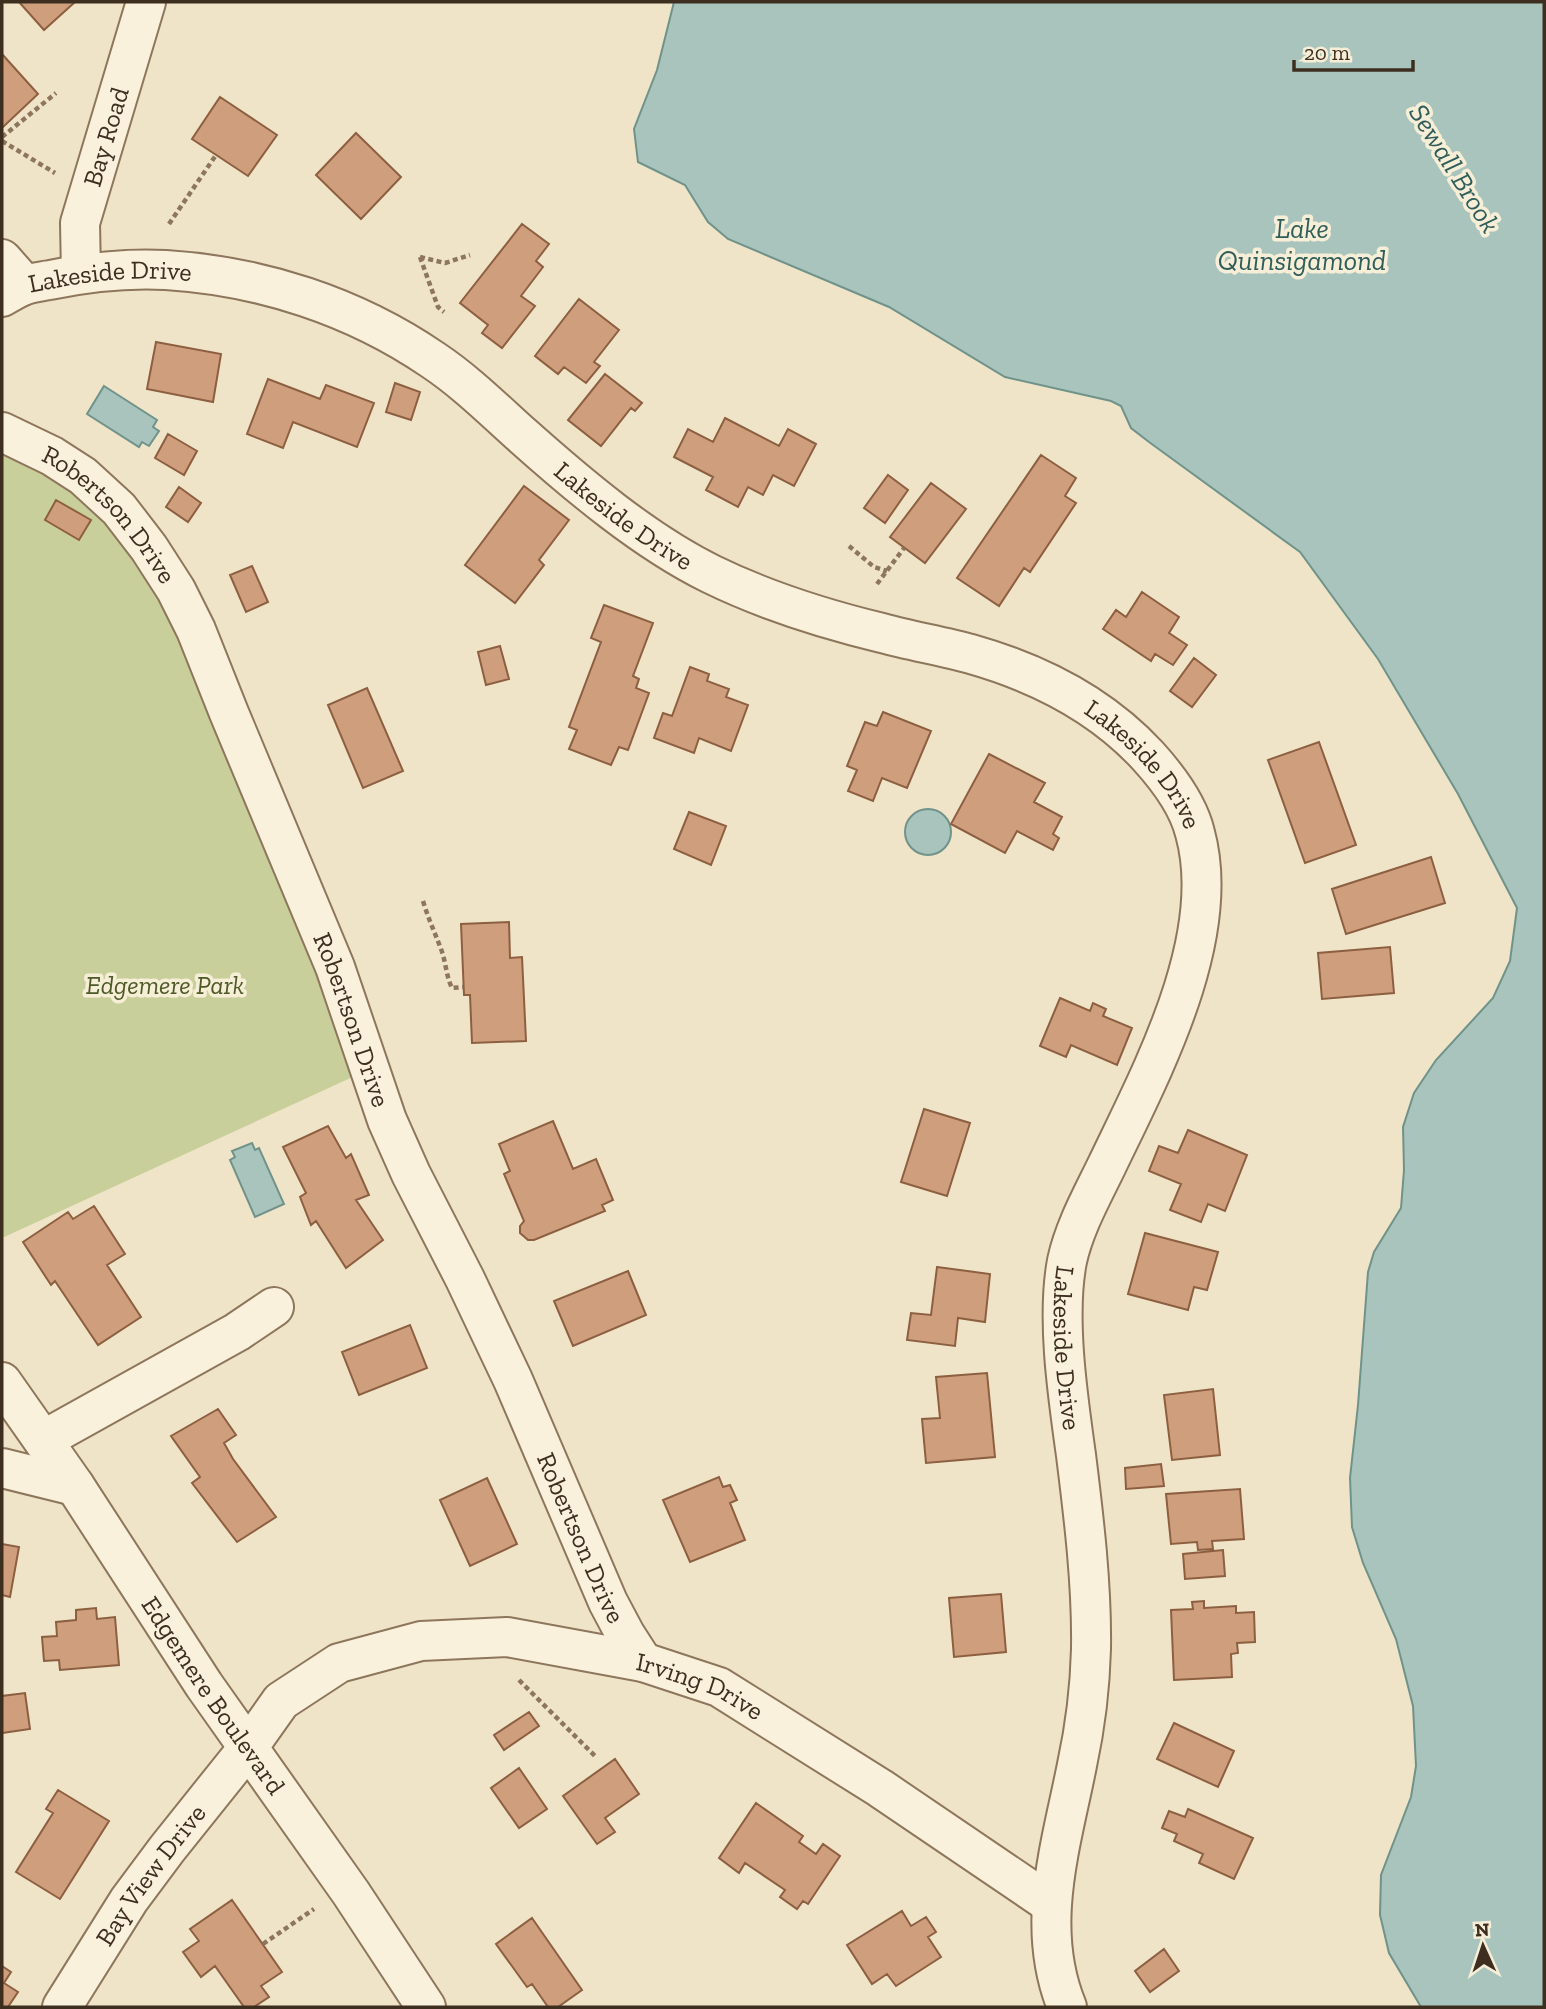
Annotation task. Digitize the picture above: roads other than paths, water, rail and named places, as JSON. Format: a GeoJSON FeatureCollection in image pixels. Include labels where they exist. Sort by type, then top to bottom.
{"type":"FeatureCollection","features":[{"type":"Feature","properties":{"kind":"street","name":"Bay Road"},"geometry":{"type":"LineString","coordinates":[[81,273],[80,223],[146,2]]}},
{"type":"Feature","properties":{"kind":"street","name":"Lakeside Drive"},"geometry":{"type":"LineString","coordinates":[[10,280],[142,269],[204,273],[264,283],[322,302],[363,321],[431,359],[480,396],[572,479],[661,544],[707,572],[761,596],[817,615],[969,654],[1014,668],[1055,687],[1095,709],[1130,736],[1180,796],[1195,830],[1201,865],[1200,903],[1193,953],[1182,991],[1153,1065],[1079,1225],[1068,1259],[1065,1284],[1063,1307],[1066,1372],[1086,1547],[1091,1651],[1080,1756],[1060,1834],[1051,1904],[1053,1964],[1066,2007]]}},
{"type":"Feature","properties":{"kind":"street","name":"Robertson Drive"},"geometry":{"type":"LineString","coordinates":[[2,432],[52,456],[83,476],[119,509],[176,590],[196,630],[317,923],[342,987],[387,1120],[513,1380],[608,1602],[643,1662]]}},
{"type":"Feature","properties":{"kind":"street"},"geometry":{"type":"LineString","coordinates":[[43,1440],[237,1332],[274,1307]]}},
{"type":"Feature","properties":{"kind":"street","name":"Edgemere Boulevard"},"geometry":{"type":"LineString","coordinates":[[2,1382],[75,1486],[247,1749],[351,1893],[426,2007]]}},
{"type":"Feature","properties":{"kind":"street"},"geometry":{"type":"LineString","coordinates":[[2,1468],[75,1486]]}},
{"type":"Feature","properties":{"kind":"street","name":"Irving Drive"},"geometry":{"type":"LineString","coordinates":[[247,1749],[281,1701],[339,1663],[421,1641],[507,1637],[643,1662],[719,1687],[880,1788],[1051,1904]]}},
{"type":"Feature","properties":{"kind":"street","name":"Bay View Drive"},"geometry":{"type":"LineString","coordinates":[[62,2007],[129,1900],[247,1749]]}},
{"type":"Feature","properties":{"kind":"water","name":"Lake Quinsigamond"},"geometry":{"type":"Polygon","coordinates":[[[674,2],[1544,2],[1544,2007],[1421,2007],[1389,1953],[1380,1915],[1381,1875],[1411,1797],[1416,1766],[1413,1706],[1396,1639],[1363,1563],[1352,1527],[1350,1478],[1368,1272],[1374,1252],[1401,1208],[1403,1127],[1414,1093],[1436,1060],[1493,998],[1510,961],[1517,908],[1458,794],[1378,659],[1300,552],[1131,428],[1121,406],[1111,401],[1005,377],[889,307],[728,239],[708,222],[685,185],[638,162],[634,129],[657,70],[674,2]]]}},
{"type":"Feature","properties":{"kind":"water"},"geometry":{"type":"Polygon","coordinates":[[[104,386],[157,420],[153,427],[159,431],[149,446],[142,442],[139,447],[87,414],[104,386]]]}},
{"type":"Feature","properties":{"kind":"water"},"geometry":{"type":"Polygon","coordinates":[[[928,809],[944,816],[951,832],[944,848],[928,855],[912,848],[905,832],[912,816],[928,809]]]}},
{"type":"Feature","properties":{"kind":"water"},"geometry":{"type":"Polygon","coordinates":[[[252,1143],[255,1150],[259,1148],[284,1204],[255,1217],[230,1160],[235,1157],[232,1151],[252,1143]]]}},
{"type":"Feature","properties":{"kind":"water label","name":"Sewall Brook"},"geometry":{"type":"Point","coordinates":[1455,168]}},
{"type":"Feature","properties":{"kind":"park label","name":"Edgemere Park"},"geometry":{"type":"Point","coordinates":[165,985]}}]}
